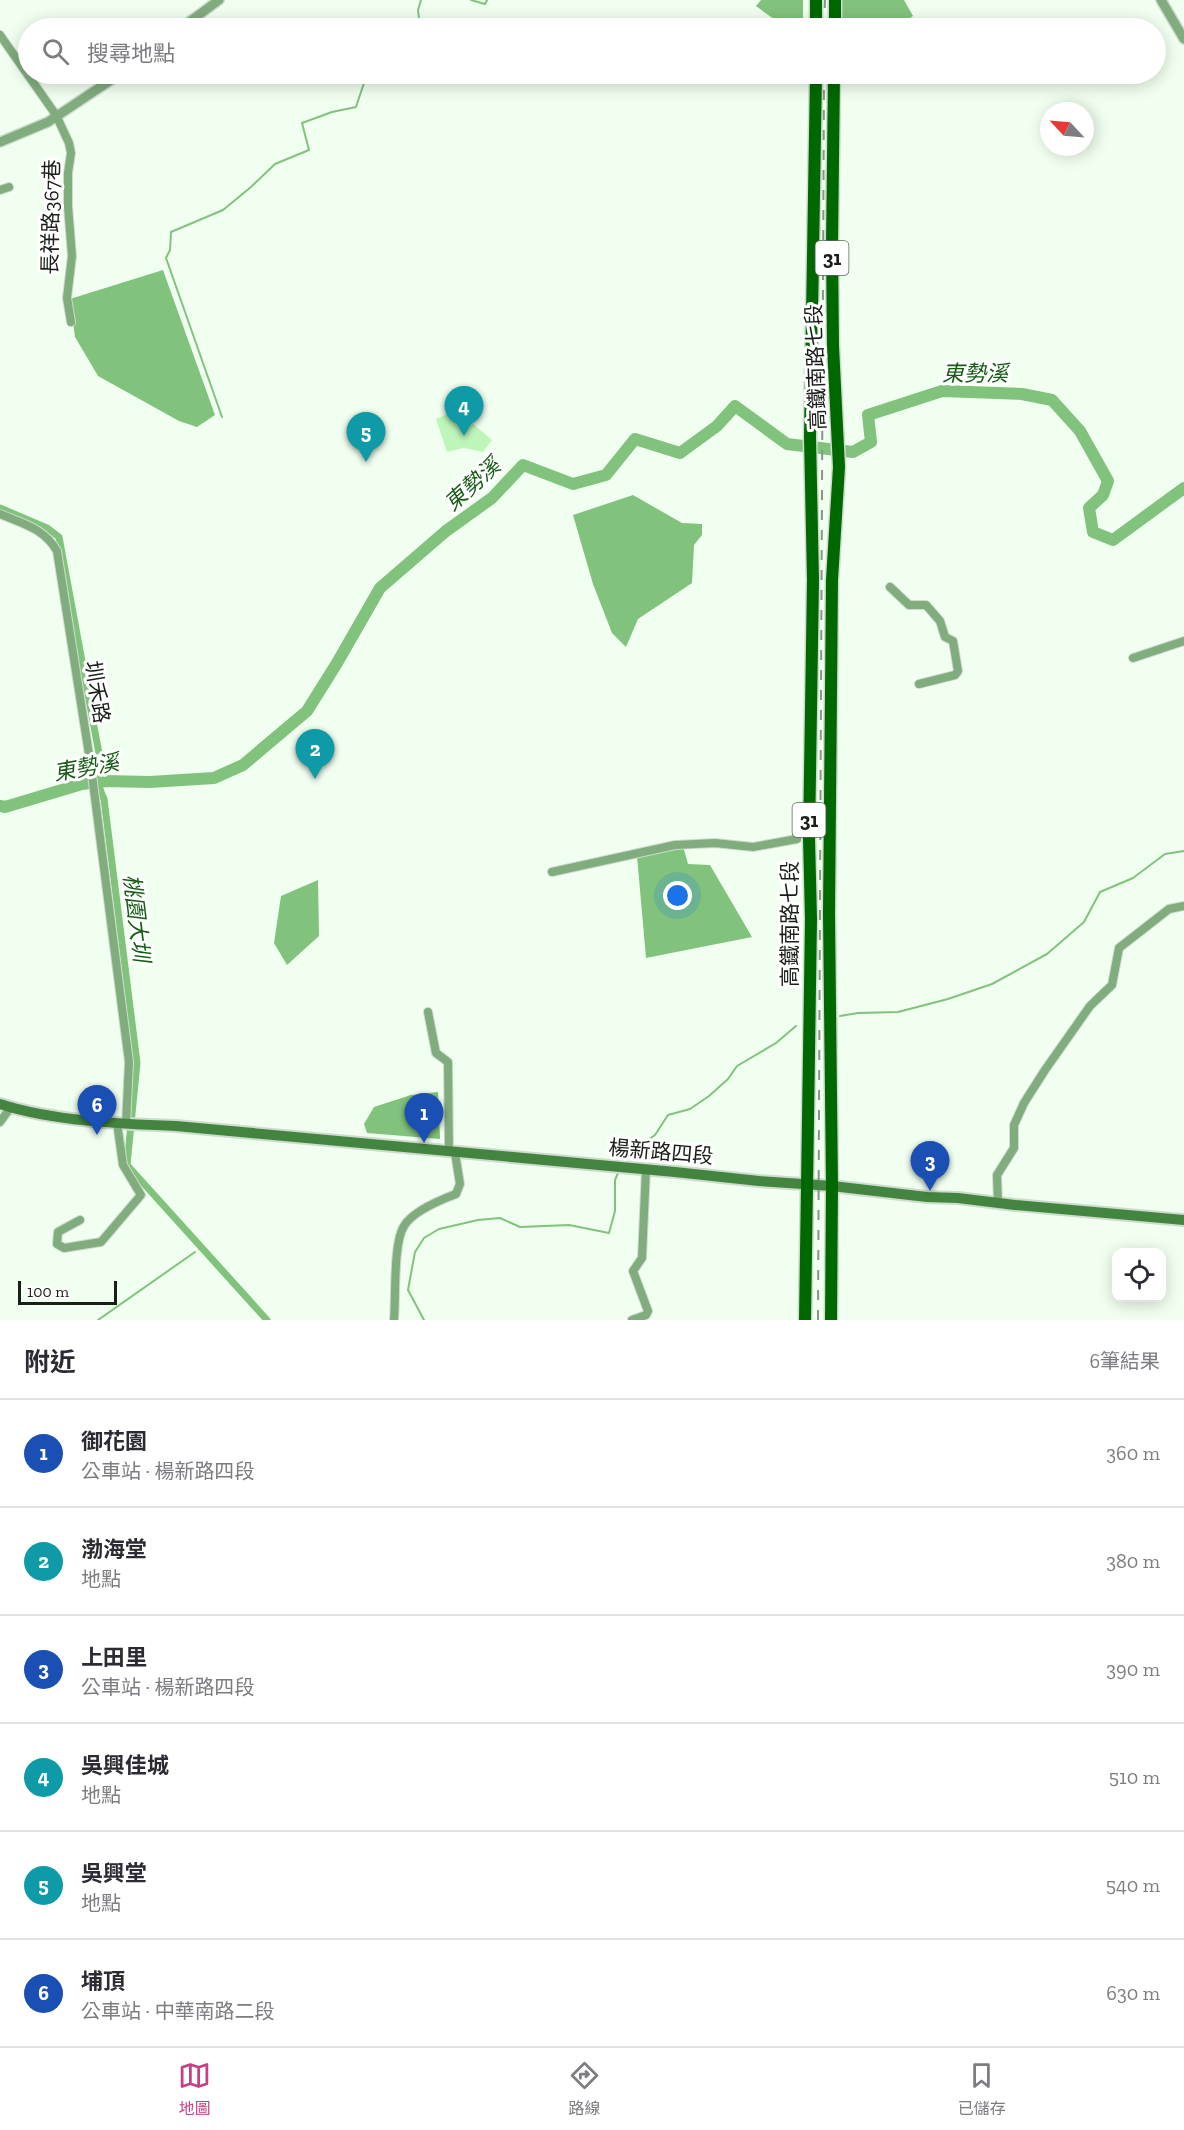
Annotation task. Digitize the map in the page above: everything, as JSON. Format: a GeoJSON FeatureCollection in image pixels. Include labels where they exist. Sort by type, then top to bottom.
{"type":"FeatureCollection","features":[{"type":"Feature","properties":{"kind":"main road"},"geometry":{"type":"LineString","coordinates":[[816,0],[816,18]]}},
{"type":"Feature","properties":{"kind":"main road"},"geometry":{"type":"LineString","coordinates":[[835,0],[835,18]]}},
{"type":"Feature","properties":{"kind":"main road","name":"高鐵南路七段"},"geometry":{"type":"LineString","coordinates":[[805,1320],[813,580],[806,503],[810,456],[816,84]]}},
{"type":"Feature","properties":{"kind":"main road","name":"高鐵南路七段"},"geometry":{"type":"LineString","coordinates":[[831,1320],[829,914],[839,464],[833,346],[834,84]]}},
{"type":"Feature","properties":{"kind":"main road","name":"楊新路四段"},"geometry":{"type":"LineString","coordinates":[[5,1105],[44,1114],[125,1124],[176,1126],[1184,1220]]}},
{"type":"Feature","properties":{"kind":"street"},"geometry":{"type":"LineString","coordinates":[[195,18],[219,0]]}},
{"type":"Feature","properties":{"kind":"street"},"geometry":{"type":"LineString","coordinates":[[1161,0],[1184,39]]}},
{"type":"Feature","properties":{"kind":"street","name":"長祥路367巷"},"geometry":{"type":"LineString","coordinates":[[0,35],[18,61]]}},
{"type":"Feature","properties":{"kind":"street","name":"長祥路367巷"},"geometry":{"type":"LineString","coordinates":[[34,84],[62,124],[71,153],[68,173],[72,256],[67,298],[70,322]]}},
{"type":"Feature","properties":{"kind":"street"},"geometry":{"type":"LineString","coordinates":[[0,141],[48,122],[104,84]]}},
{"type":"Feature","properties":{"kind":"street"},"geometry":{"type":"LineString","coordinates":[[0,190],[9,187]]}},
{"type":"Feature","properties":{"kind":"street","name":"圳禾路"},"geometry":{"type":"LineString","coordinates":[[0,513],[42,533],[50,539],[57,551],[91,772],[129,1062],[123,1165],[141,1195],[101,1242],[64,1248],[57,1244],[58,1232],[80,1220]]}},
{"type":"Feature","properties":{"kind":"street"},"geometry":{"type":"LineString","coordinates":[[890,587],[909,605],[926,605],[940,621],[945,637],[953,641],[958,671],[955,675],[919,684]]}},
{"type":"Feature","properties":{"kind":"street"},"geometry":{"type":"LineString","coordinates":[[1133,658],[1184,641]]}},
{"type":"Feature","properties":{"kind":"street"},"geometry":{"type":"LineString","coordinates":[[552,872],[675,845],[715,843],[753,847],[797,839]]}},
{"type":"Feature","properties":{"kind":"street"},"geometry":{"type":"LineString","coordinates":[[998,1203],[997,1174],[1014,1148],[1014,1125],[1017,1118],[1045,1071],[1090,1006],[1112,986],[1117,966],[1116,953],[1119,948],[1169,909],[1184,906]]}},
{"type":"Feature","properties":{"kind":"street"},"geometry":{"type":"LineString","coordinates":[[394,1320],[399,1240],[404,1226],[434,1203],[456,1194],[460,1184],[452,1152],[448,1062],[436,1053],[428,1012]]}},
{"type":"Feature","properties":{"kind":"street"},"geometry":{"type":"LineString","coordinates":[[0,1122],[5,1105]]}},
{"type":"Feature","properties":{"kind":"street"},"geometry":{"type":"LineString","coordinates":[[632,1320],[646,1315],[648,1311],[633,1271],[642,1258],[646,1169]]}},
{"type":"Feature","properties":{"kind":"shaded area"},"geometry":{"type":"Polygon","coordinates":[[[761,0],[803,0],[803,18],[772,18],[756,6],[761,0]]]}},
{"type":"Feature","properties":{"kind":"shaded area"},"geometry":{"type":"Polygon","coordinates":[[[842,0],[904,0],[913,16],[910,18],[841,18],[842,0]]]}},
{"type":"Feature","properties":{"kind":"shaded area"},"geometry":{"type":"Polygon","coordinates":[[[163,270],[215,415],[197,427],[179,421],[98,376],[75,337],[70,299],[163,270]]]}},
{"type":"Feature","properties":{"kind":"shaded area"},"geometry":{"type":"Polygon","coordinates":[[[457,410],[492,440],[483,452],[464,448],[447,452],[436,419],[457,410]]]}},
{"type":"Feature","properties":{"kind":"shaded area"},"geometry":{"type":"Polygon","coordinates":[[[633,495],[682,523],[702,524],[702,535],[694,545],[692,583],[638,619],[626,647],[612,633],[593,584],[573,515],[633,495]]]}},
{"type":"Feature","properties":{"kind":"shaded area"},"geometry":{"type":"Polygon","coordinates":[[[683,846],[688,864],[710,865],[752,937],[646,958],[637,856],[683,846]]]}},
{"type":"Feature","properties":{"kind":"shaded area"},"geometry":{"type":"Polygon","coordinates":[[[318,880],[319,936],[287,965],[274,943],[281,896],[318,880]]]}},
{"type":"Feature","properties":{"kind":"shaded area"},"geometry":{"type":"Polygon","coordinates":[[[438,1092],[440,1139],[367,1133],[364,1124],[374,1107],[411,1095],[438,1092]]]}},
{"type":"Feature","properties":{"kind":"waterway"},"geometry":{"type":"LineString","coordinates":[[419,18],[418,10],[421,0]]}},
{"type":"Feature","properties":{"kind":"waterway"},"geometry":{"type":"LineString","coordinates":[[471,0],[485,4],[487,0]]}},
{"type":"Feature","properties":{"kind":"waterway"},"geometry":{"type":"LineString","coordinates":[[222,417],[166,258],[170,250],[171,232],[223,210],[275,164],[309,150],[302,123],[332,112],[356,107],[364,84]]}},
{"type":"Feature","properties":{"kind":"waterway","name":"東勢溪"},"geometry":{"type":"LineString","coordinates":[[0,806],[5,807],[82,784],[104,781],[150,782],[214,778],[243,765],[307,711],[380,588],[446,531],[492,498],[523,465],[573,484],[606,475],[635,439],[680,453],[717,426],[735,406],[787,444],[853,452],[871,442],[868,415],[942,391],[1022,394],[1052,400],[1080,431],[1108,481],[1103,495],[1089,508],[1093,532],[1113,540],[1184,488]]}},
{"type":"Feature","properties":{"kind":"waterway","name":"桃園大圳"},"geometry":{"type":"LineString","coordinates":[[0,508],[47,528],[59,537],[100,759],[98,779],[104,799],[137,1063],[127,1165],[267,1320]]}},
{"type":"Feature","properties":{"kind":"waterway"},"geometry":{"type":"LineString","coordinates":[[840,1016],[898,1012],[948,999],[992,984],[1047,954],[1084,922],[1100,892],[1133,878],[1165,854],[1184,851]]}},
{"type":"Feature","properties":{"kind":"waterway"},"geometry":{"type":"LineString","coordinates":[[622,1161],[655,1135],[668,1115],[690,1109],[709,1096],[728,1079],[737,1066],[776,1043],[796,1026]]}},
{"type":"Feature","properties":{"kind":"waterway"},"geometry":{"type":"LineString","coordinates":[[424,1320],[408,1290],[415,1252],[424,1238],[439,1229],[478,1220],[500,1218],[520,1227],[569,1225],[609,1233],[615,1211],[615,1180],[618,1173]]}},
{"type":"Feature","properties":{"kind":"waterway"},"geometry":{"type":"LineString","coordinates":[[98,1320],[195,1252]]}},
{"type":"Feature","properties":{"kind":"railway"},"geometry":{"type":"LineString","coordinates":[[824,18],[825,0]]}},
{"type":"Feature","properties":{"kind":"railway"},"geometry":{"type":"LineString","coordinates":[[818,1320],[824,84]]}},
{"type":"Feature","properties":{"kind":"place","name":"吳興佳城"},"geometry":{"type":"Point","coordinates":[464,436]}},
{"type":"Feature","properties":{"kind":"place","name":"吳興堂"},"geometry":{"type":"Point","coordinates":[366,462]}},
{"type":"Feature","properties":{"kind":"place","name":"渤海堂"},"geometry":{"type":"Point","coordinates":[315,779]}},
{"type":"Feature","properties":{"kind":"place","name":"埔頂"},"geometry":{"type":"Point","coordinates":[97,1135]}},
{"type":"Feature","properties":{"kind":"place","name":"御花園"},"geometry":{"type":"Point","coordinates":[424,1143]}},
{"type":"Feature","properties":{"kind":"place","name":"上田里"},"geometry":{"type":"Point","coordinates":[930,1191]}}]}
